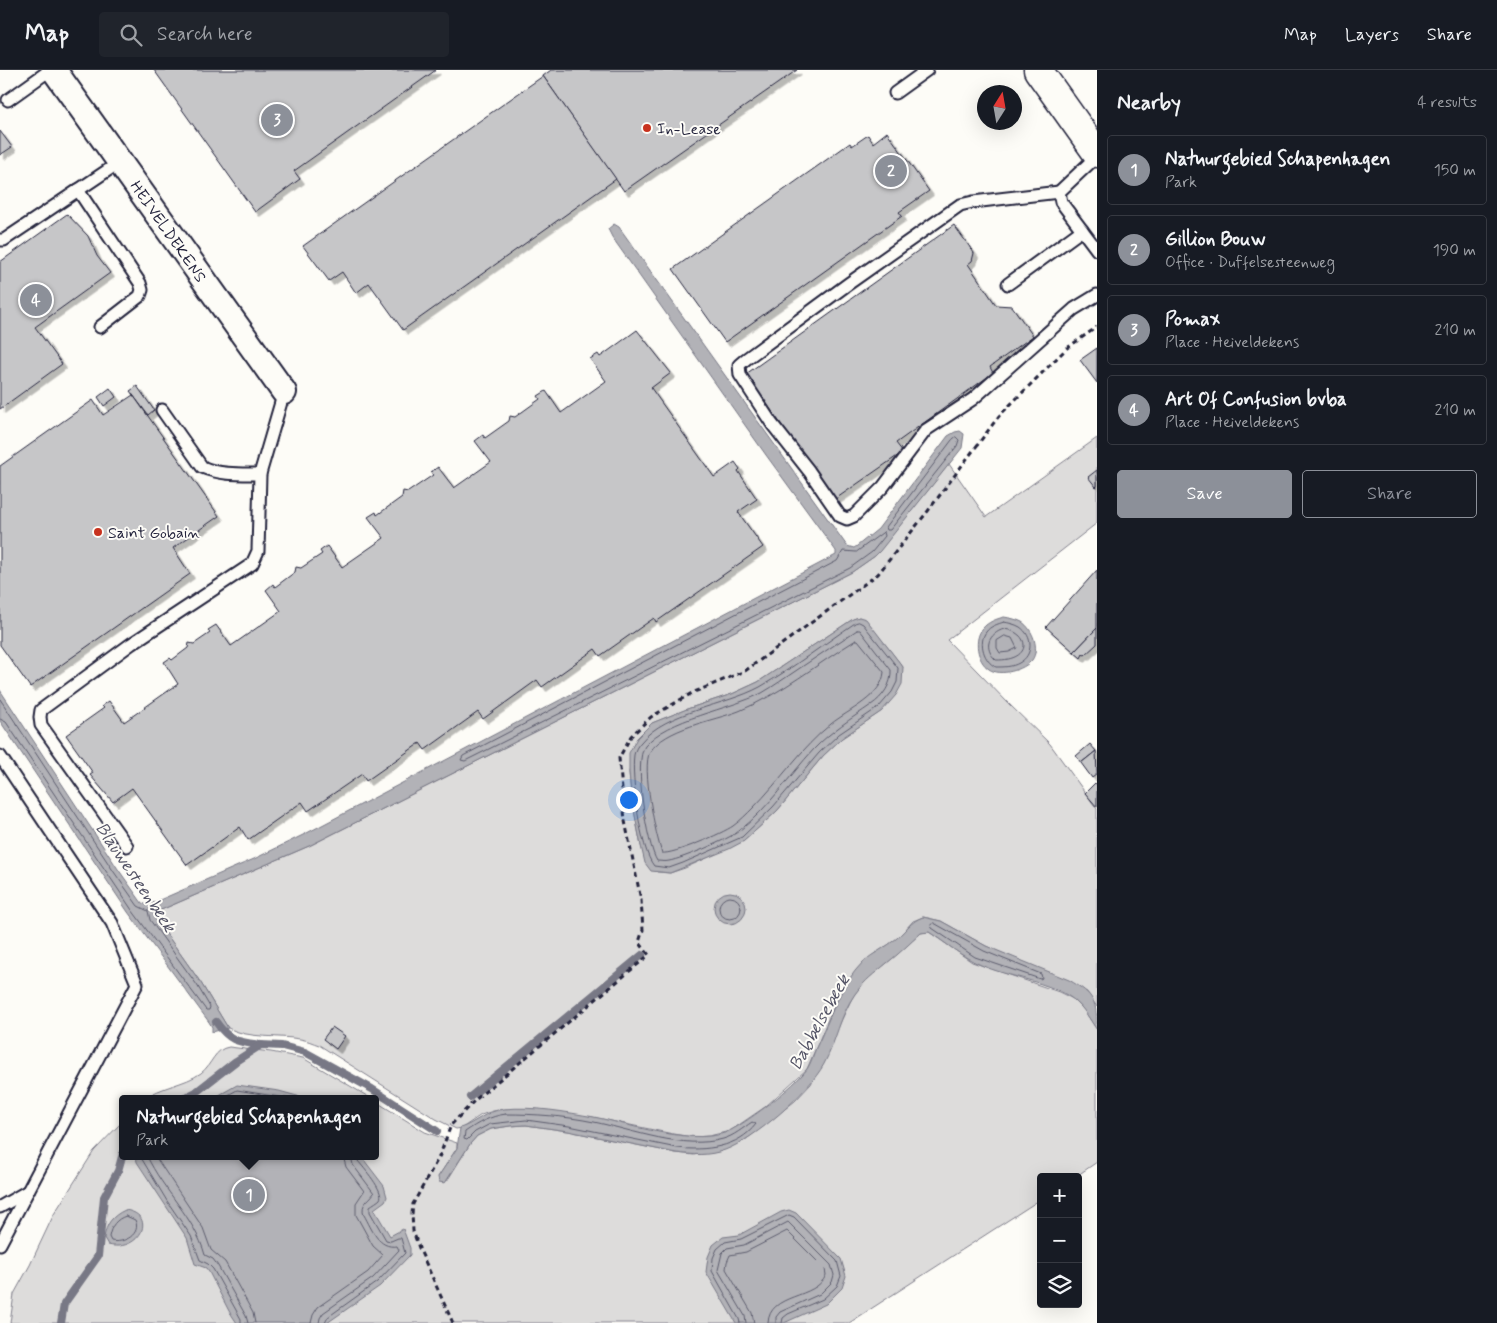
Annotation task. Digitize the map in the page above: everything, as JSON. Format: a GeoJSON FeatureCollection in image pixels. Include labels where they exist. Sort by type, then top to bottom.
{"type":"FeatureCollection","features":[{"type":"Feature","properties":{"kind":"street","name":"HEIVELDEKENS"},"geometry":{"type":"LineString","coordinates":[[54,70],[284,392]]}},
{"type":"Feature","properties":{"kind":"street"},"geometry":{"type":"LineString","coordinates":[[1038,70],[1097,154]]}},
{"type":"Feature","properties":{"kind":"lane"},"geometry":{"type":"LineString","coordinates":[[8,100],[50,70]]}},
{"type":"Feature","properties":{"kind":"lane"},"geometry":{"type":"LineString","coordinates":[[895,94],[927,70]]}},
{"type":"Feature","properties":{"kind":"lane"},"geometry":{"type":"LineString","coordinates":[[1097,154],[1059,192],[960,205],[746,358],[739,365],[740,375],[772,424],[809,471],[840,516],[848,519],[854,516],[883,487],[926,430],[973,399],[1074,310],[1097,295]]}},
{"type":"Feature","properties":{"kind":"lane"},"geometry":{"type":"LineString","coordinates":[[0,240],[4,240],[120,162]]}},
{"type":"Feature","properties":{"kind":"lane"},"geometry":{"type":"LineString","coordinates":[[78,190],[140,283],[142,290],[140,296],[100,327]]}},
{"type":"Feature","properties":{"kind":"lane"},"geometry":{"type":"LineString","coordinates":[[1059,192],[1061,202],[1097,250]]}},
{"type":"Feature","properties":{"kind":"lane"},"geometry":{"type":"LineString","coordinates":[[1008,284],[1082,230]]}},
{"type":"Feature","properties":{"kind":"lane"},"geometry":{"type":"LineString","coordinates":[[127,846],[41,725],[41,710],[131,644],[252,564],[258,551],[260,474],[284,392]]}},
{"type":"Feature","properties":{"kind":"lane"},"geometry":{"type":"LineString","coordinates":[[162,410],[202,468],[230,474],[260,474]]}},
{"type":"Feature","properties":{"kind":"lane"},"geometry":{"type":"LineString","coordinates":[[0,756],[112,923],[137,984],[0,1244]]}},
{"type":"Feature","properties":{"kind":"lane"},"geometry":{"type":"LineString","coordinates":[[0,1207],[28,1191]]}},
{"type":"Feature","properties":{"kind":"path"},"geometry":{"type":"LineString","coordinates":[[453,1323],[418,1248],[413,1231],[412,1214],[414,1204],[440,1156],[451,1125],[475,1100],[649,955],[639,942],[643,930],[641,900],[625,821],[619,758],[631,736],[651,717],[692,693],[745,671],[878,574],[999,416],[1067,348],[1097,327]]}},
{"type":"Feature","properties":{"kind":"shaded area"},"geometry":{"type":"Polygon","coordinates":[[[1097,438],[1097,523],[947,640],[1050,744],[1097,809],[1097,1007],[1087,992],[986,946],[941,921],[923,917],[913,921],[898,938],[864,962],[832,1010],[807,1069],[765,1107],[730,1131],[709,1136],[693,1137],[592,1117],[542,1110],[506,1109],[481,1115],[462,1128],[456,1129],[436,1119],[319,1045],[300,1039],[245,1034],[228,1028],[201,983],[155,918],[154,913],[309,846],[852,572],[875,556],[949,464],[986,517],[1097,438]],[[859,617],[853,619],[758,682],[732,694],[652,723],[637,738],[629,772],[631,795],[641,846],[657,872],[670,873],[685,868],[744,841],[777,811],[823,756],[842,738],[882,711],[903,667],[866,620],[859,617]]]}},
{"type":"Feature","properties":{"kind":"shaded area"},"geometry":{"type":"Polygon","coordinates":[[[929,932],[972,962],[1059,992],[1073,999],[1084,1010],[1097,1030],[1097,1162],[1081,1173],[1037,1173],[1037,1202],[849,1323],[10,1323],[14,1294],[54,1214],[94,1151],[119,1125],[119,1160],[379,1160],[379,1103],[425,1132],[457,1143],[457,1148],[438,1177],[447,1181],[477,1136],[491,1129],[510,1126],[526,1125],[568,1131],[694,1155],[744,1141],[795,1101],[811,1084],[853,996],[868,977],[921,933],[929,932]]]}},
{"type":"Feature","properties":{"kind":"shaded area"},"geometry":{"type":"Polygon","coordinates":[[[224,1048],[271,1052],[303,1058],[365,1095],[151,1095],[201,1073],[216,1054],[224,1048]]]}},
{"type":"Feature","properties":{"kind":"water"},"geometry":{"type":"Polygon","coordinates":[[[614,224],[619,227],[847,546],[854,548],[878,529],[948,436],[960,431],[964,434],[962,448],[880,551],[852,572],[309,846],[154,913],[155,918],[201,983],[228,1028],[212,1032],[209,1022],[128,912],[0,721],[0,690],[118,869],[142,903],[148,905],[254,859],[305,834],[836,555],[836,551],[612,237],[608,229],[614,224]]]}},
{"type":"Feature","properties":{"kind":"water"},"geometry":{"type":"Polygon","coordinates":[[[859,617],[866,619],[903,667],[902,684],[896,695],[882,711],[842,738],[823,756],[777,811],[744,841],[670,873],[651,871],[645,863],[631,795],[629,753],[637,738],[652,723],[732,694],[758,682],[853,619],[859,617]]]}},
{"type":"Feature","properties":{"kind":"water"},"geometry":{"type":"Polygon","coordinates":[[[1004,617],[1018,620],[1026,625],[1032,634],[1035,650],[1032,660],[1028,664],[1012,671],[999,672],[989,669],[985,665],[979,655],[977,644],[980,633],[985,626],[992,621],[1004,617]]]}},
{"type":"Feature","properties":{"kind":"water"},"geometry":{"type":"Polygon","coordinates":[[[730,892],[736,893],[741,897],[745,902],[745,914],[741,919],[736,923],[730,924],[724,923],[719,919],[715,914],[714,908],[715,902],[719,897],[724,893],[730,892]]]}},
{"type":"Feature","properties":{"kind":"water"},"geometry":{"type":"Polygon","coordinates":[[[923,917],[941,921],[986,946],[1078,985],[1093,1000],[1097,1030],[1081,1007],[1065,994],[1042,984],[981,965],[929,932],[921,933],[870,977],[855,994],[824,1064],[806,1088],[766,1125],[737,1144],[713,1153],[676,1153],[568,1131],[526,1125],[510,1126],[491,1129],[477,1136],[445,1183],[439,1182],[438,1177],[457,1148],[460,1128],[497,1110],[526,1108],[561,1111],[683,1136],[701,1137],[717,1135],[731,1130],[772,1102],[801,1076],[810,1064],[831,1014],[855,971],[863,962],[893,941],[915,921],[923,917]]]}},
{"type":"Feature","properties":{"kind":"water"},"geometry":{"type":"Polygon","coordinates":[[[237,1085],[294,1095],[219,1095],[237,1085]]]}},
{"type":"Feature","properties":{"kind":"water"},"geometry":{"type":"Polygon","coordinates":[[[137,1160],[364,1160],[384,1186],[387,1197],[385,1201],[374,1209],[390,1236],[403,1229],[410,1248],[410,1255],[380,1286],[327,1323],[237,1323],[209,1272],[206,1268],[195,1264],[187,1238],[137,1160]]]}},
{"type":"Feature","properties":{"kind":"water"},"geometry":{"type":"Polygon","coordinates":[[[125,1210],[135,1213],[141,1219],[143,1225],[141,1232],[129,1244],[119,1246],[108,1245],[104,1238],[106,1229],[113,1218],[125,1210]]]}},
{"type":"Feature","properties":{"kind":"water"},"geometry":{"type":"Polygon","coordinates":[[[789,1210],[796,1213],[841,1259],[846,1276],[842,1288],[826,1304],[784,1323],[736,1323],[706,1272],[708,1257],[713,1245],[723,1237],[739,1235],[781,1212],[789,1210]]]}},
{"type":"Feature","properties":{"kind":"building"},"geometry":{"type":"Polygon","coordinates":[[[154,70],[436,70],[294,171],[300,179],[255,212],[154,70]]]}},
{"type":"Feature","properties":{"kind":"building","name":"In-Lease"},"geometry":{"type":"Polygon","coordinates":[[[551,70],[797,70],[624,191],[543,76],[551,70]]]}},
{"type":"Feature","properties":{"kind":"building"},"geometry":{"type":"Polygon","coordinates":[[[543,76],[616,179],[403,330],[369,283],[356,293],[342,272],[329,281],[303,246],[543,76]]]}},
{"type":"Feature","properties":{"kind":"building"},"geometry":{"type":"Polygon","coordinates":[[[0,131],[12,147],[0,155],[0,131]]]}},
{"type":"Feature","properties":{"kind":"building"},"geometry":{"type":"Polygon","coordinates":[[[887,132],[929,191],[899,212],[902,216],[725,342],[673,269],[850,143],[852,146],[868,135],[873,143],[887,132]]]}},
{"type":"Feature","properties":{"kind":"building"},"geometry":{"type":"Polygon","coordinates":[[[67,214],[88,236],[97,256],[110,273],[35,327],[62,364],[0,409],[0,262],[67,214]]]}},
{"type":"Feature","properties":{"kind":"building"},"geometry":{"type":"Polygon","coordinates":[[[954,225],[974,253],[972,261],[968,264],[996,305],[1012,306],[1033,336],[990,367],[993,373],[896,443],[903,452],[834,500],[746,374],[954,225]]]}},
{"type":"Feature","properties":{"kind":"building"},"geometry":{"type":"Polygon","coordinates":[[[637,330],[671,373],[651,388],[714,477],[735,462],[740,469],[738,471],[757,499],[738,512],[763,547],[656,622],[654,618],[600,656],[595,649],[542,687],[537,680],[483,719],[478,712],[425,750],[420,743],[366,781],[362,774],[308,811],[302,802],[248,840],[240,827],[187,865],[132,788],[113,802],[90,775],[93,773],[66,735],[104,708],[102,706],[109,701],[124,722],[178,684],[164,662],[170,658],[172,660],[188,648],[189,643],[194,644],[210,633],[208,630],[216,625],[231,646],[281,611],[266,590],[273,584],[275,587],[295,572],[296,567],[301,568],[322,554],[320,551],[327,546],[342,567],[384,538],[368,517],[376,512],[377,515],[402,497],[403,491],[408,492],[433,475],[431,472],[438,467],[454,488],[491,462],[475,441],[483,435],[485,438],[509,421],[510,416],[515,417],[540,399],[538,396],[546,391],[561,413],[606,381],[590,359],[598,354],[600,357],[637,330]]]}},
{"type":"Feature","properties":{"kind":"building"},"geometry":{"type":"Polygon","coordinates":[[[1097,348],[1097,383],[1080,360],[1097,348]]]}},
{"type":"Feature","properties":{"kind":"building"},"geometry":{"type":"Polygon","coordinates":[[[137,386],[154,410],[148,415],[130,391],[137,386]]]}},
{"type":"Feature","properties":{"kind":"building"},"geometry":{"type":"Polygon","coordinates":[[[110,388],[116,397],[104,406],[98,397],[110,388]]]}},
{"type":"Feature","properties":{"kind":"building","name":"Saint Gobain"},"geometry":{"type":"Polygon","coordinates":[[[133,395],[219,516],[173,548],[190,574],[30,687],[0,645],[0,466],[93,400],[103,415],[133,395]]]}},
{"type":"Feature","properties":{"kind":"building"},"geometry":{"type":"Polygon","coordinates":[[[1097,470],[1097,486],[1096,487],[1088,477],[1097,470]]]}},
{"type":"Feature","properties":{"kind":"building"},"geometry":{"type":"Polygon","coordinates":[[[1097,570],[1097,628],[1074,652],[1046,627],[1097,570]]]}},
{"type":"Feature","properties":{"kind":"building"},"geometry":{"type":"Polygon","coordinates":[[[1097,628],[1097,644],[1085,655],[1083,654],[1081,658],[1074,652],[1097,628]]]}},
{"type":"Feature","properties":{"kind":"building"},"geometry":{"type":"Polygon","coordinates":[[[1090,744],[1096,751],[1081,763],[1076,756],[1090,744]]]}},
{"type":"Feature","properties":{"kind":"building"},"geometry":{"type":"Polygon","coordinates":[[[1096,751],[1097,774],[1092,778],[1081,763],[1096,751]]]}},
{"type":"Feature","properties":{"kind":"building"},"geometry":{"type":"Polygon","coordinates":[[[1095,783],[1097,785],[1097,807],[1085,793],[1095,783]]]}},
{"type":"Feature","properties":{"kind":"building"},"geometry":{"type":"Polygon","coordinates":[[[332,1027],[345,1036],[336,1049],[323,1039],[332,1027]]]}},
{"type":"Feature","properties":{"kind":"waterway"},"geometry":{"type":"LineString","coordinates":[[470,1097],[642,955]]}},
{"type":"Feature","properties":{"kind":"waterway","name":"Blauwesteenbeek"},"geometry":{"type":"LineString","coordinates":[[216,1022],[226,1034],[235,1040],[261,1045]]}},
{"type":"Feature","properties":{"kind":"waterway","name":"Babbelsebeek"},"geometry":{"type":"LineString","coordinates":[[190,1095],[261,1045],[282,1046],[305,1052],[372,1089],[437,1131]]}},
{"type":"Feature","properties":{"kind":"waterway","name":"Babbelsebeek"},"geometry":{"type":"LineString","coordinates":[[61,1323],[64,1304],[98,1256],[104,1197],[118,1171],[121,1160]]}},
{"type":"Feature","properties":{"kind":"place","name":"Pomax"},"geometry":{"type":"Point","coordinates":[277,120]}},
{"type":"Feature","properties":{"kind":"place","name":"In-Lease"},"geometry":{"type":"Point","coordinates":[647,128]}},
{"type":"Feature","properties":{"kind":"place","name":"Gillion Bouw"},"geometry":{"type":"Point","coordinates":[891,171]}},
{"type":"Feature","properties":{"kind":"place","name":"Art Of Confusion bvba"},"geometry":{"type":"Point","coordinates":[36,300]}},
{"type":"Feature","properties":{"kind":"place","name":"Saint Gobain"},"geometry":{"type":"Point","coordinates":[98,532]}},
{"type":"Feature","properties":{"kind":"place","name":"Natuurgebied Schapenhagen"},"geometry":{"type":"Point","coordinates":[249,1195]}}]}
